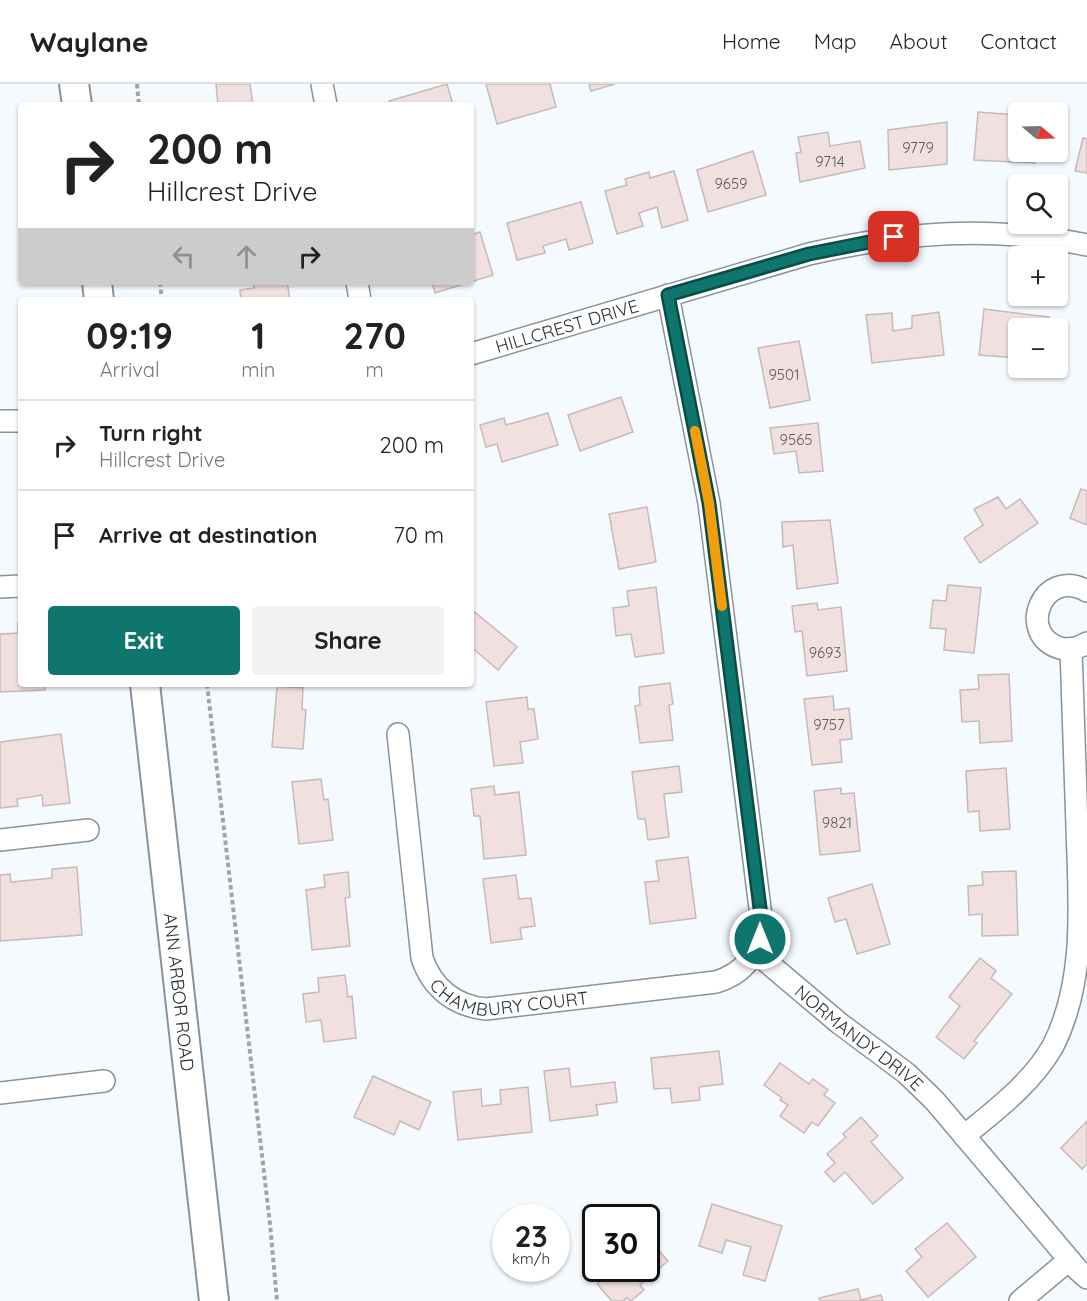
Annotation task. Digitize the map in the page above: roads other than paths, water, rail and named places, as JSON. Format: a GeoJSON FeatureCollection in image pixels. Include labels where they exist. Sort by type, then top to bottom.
{"type":"FeatureCollection","features":[{"type":"Feature","properties":{"kind":"main road"},"geometry":{"type":"LineString","coordinates":[[74,84],[77,102]]}},
{"type":"Feature","properties":{"kind":"main road","name":"ANN ARBOR ROAD"},"geometry":{"type":"LineString","coordinates":[[145,687],[214,1301]]}},
{"type":"Feature","properties":{"kind":"street"},"geometry":{"type":"LineString","coordinates":[[322,84],[325,102]]}},
{"type":"Feature","properties":{"kind":"street","name":"HILLCREST DRIVE"},"geometry":{"type":"LineString","coordinates":[[474,353],[809,254],[894,237],[931,233],[993,233],[1057,239],[1087,246]]}},
{"type":"Feature","properties":{"kind":"street"},"geometry":{"type":"LineString","coordinates":[[668,295],[709,503],[762,924],[755,952]]}},
{"type":"Feature","properties":{"kind":"street"},"geometry":{"type":"LineString","coordinates":[[0,422],[18,421]]}},
{"type":"Feature","properties":{"kind":"street"},"geometry":{"type":"LineString","coordinates":[[964,1136],[1012,1097],[1041,1064],[1061,1029],[1075,986],[1080,934],[1079,646],[1052,645],[1044,638],[1037,619],[1042,600],[1049,592],[1068,585],[1087,591]]}},
{"type":"Feature","properties":{"kind":"street"},"geometry":{"type":"LineString","coordinates":[[0,587],[18,586]]}},
{"type":"Feature","properties":{"kind":"street","name":"CHAMBURY COURT"},"geometry":{"type":"LineString","coordinates":[[398,734],[422,958],[426,971],[440,990],[459,1003],[486,1009],[716,982],[739,972],[755,952]]}},
{"type":"Feature","properties":{"kind":"street"},"geometry":{"type":"LineString","coordinates":[[0,840],[88,830]]}},
{"type":"Feature","properties":{"kind":"street","name":"NORMANDY DRIVE"},"geometry":{"type":"LineString","coordinates":[[755,952],[839,1023],[906,1073],[934,1100],[1069,1260],[1087,1278]]}},
{"type":"Feature","properties":{"kind":"street"},"geometry":{"type":"LineString","coordinates":[[0,1093],[104,1081]]}},
{"type":"Feature","properties":{"kind":"street"},"geometry":{"type":"LineString","coordinates":[[1020,1301],[1069,1260]]}}]}
